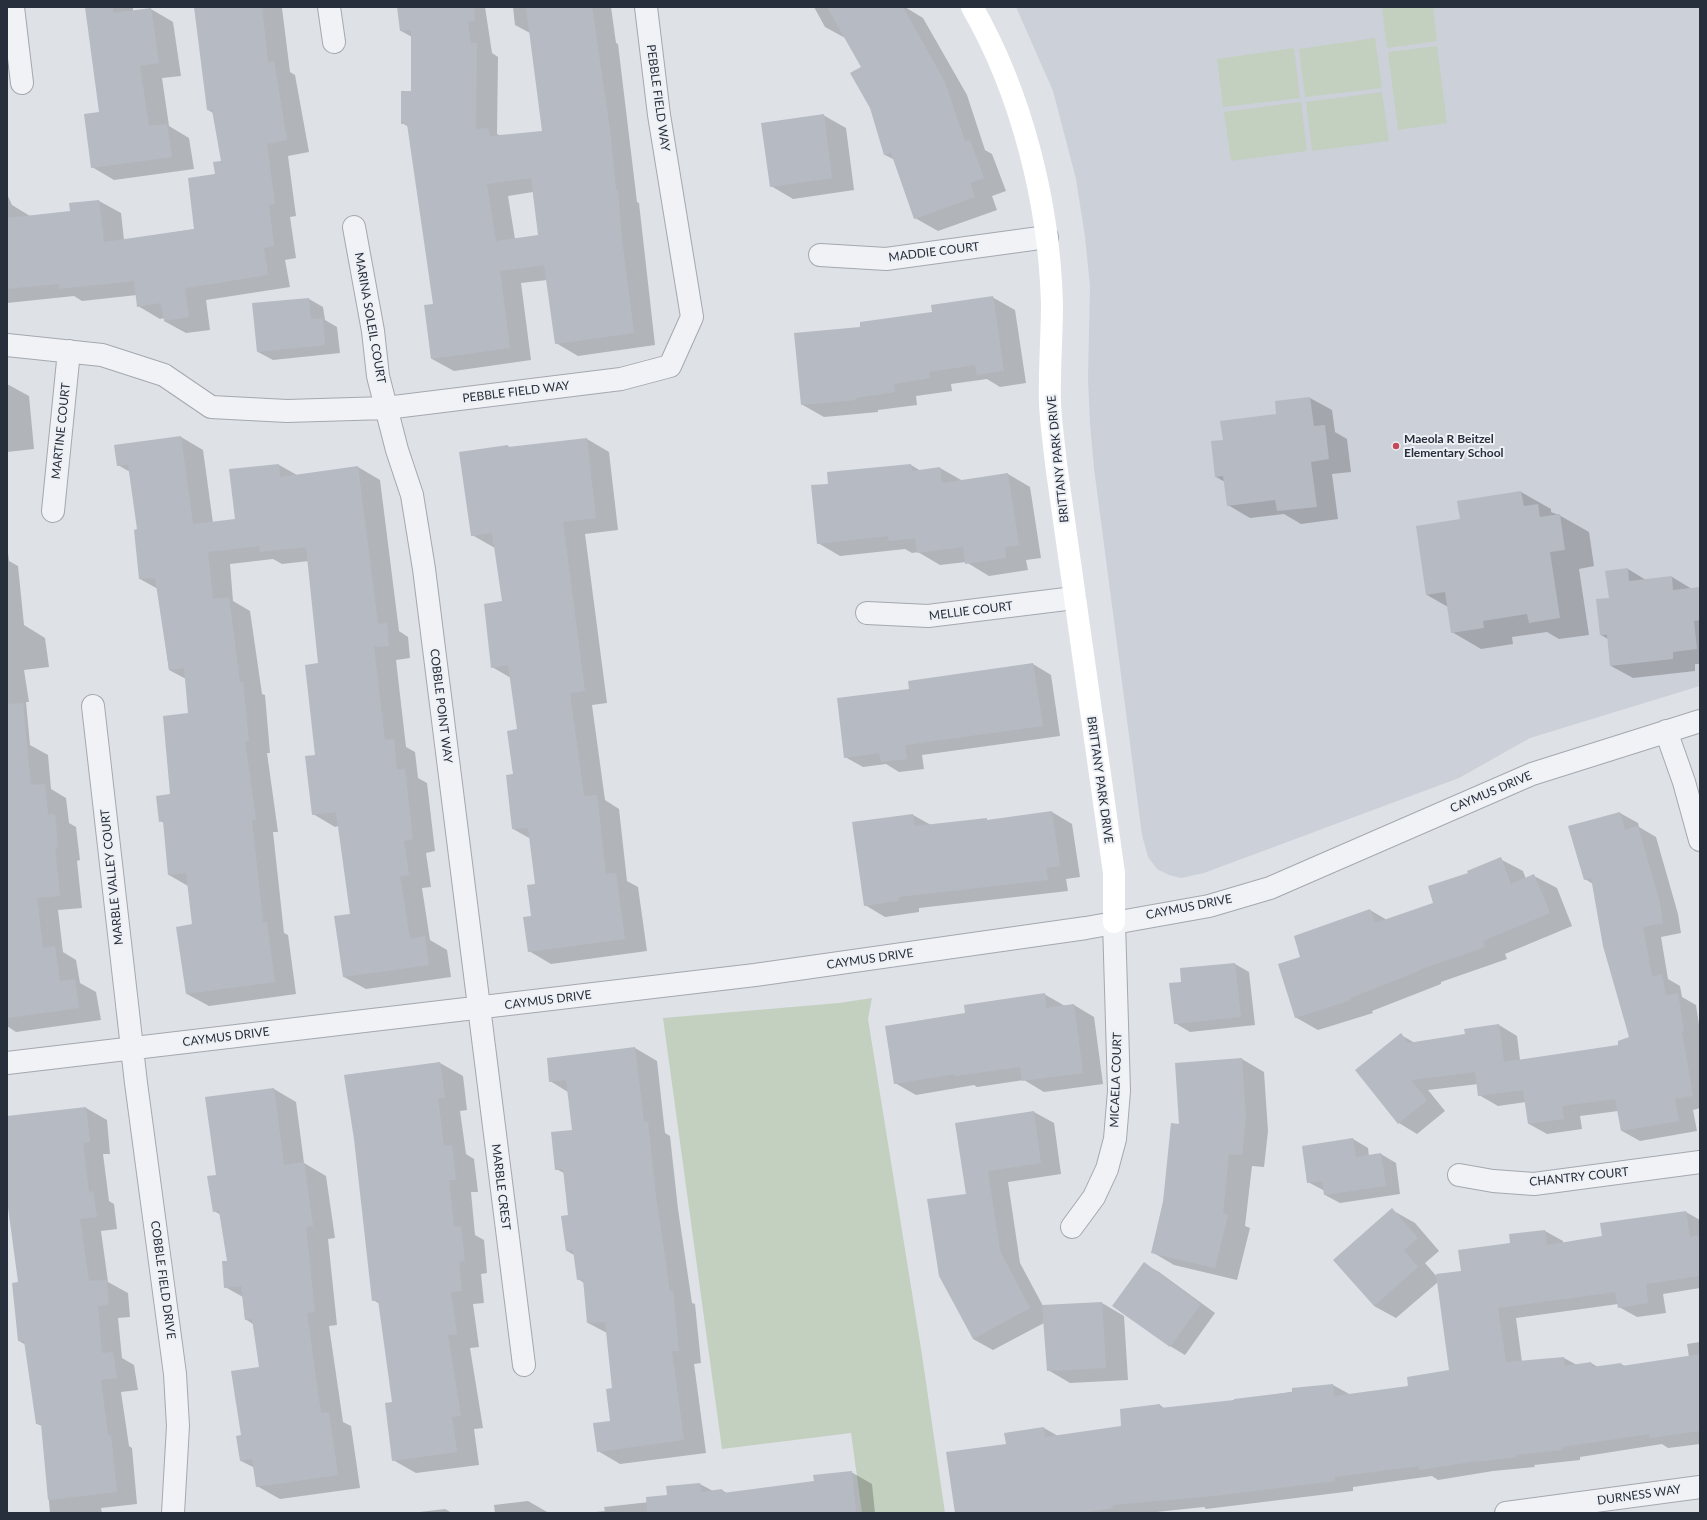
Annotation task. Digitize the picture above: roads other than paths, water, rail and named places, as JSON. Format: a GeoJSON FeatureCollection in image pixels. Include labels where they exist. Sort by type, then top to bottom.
{"type":"FeatureCollection","features":[{"type":"Feature","properties":{"kind":"street"},"geometry":{"type":"LineString","coordinates":[[13,7],[22,83]]}},
{"type":"Feature","properties":{"kind":"street"},"geometry":{"type":"LineString","coordinates":[[329,7],[334,42]]}},
{"type":"Feature","properties":{"kind":"street","name":"PEBBLE FIELD WAY"},"geometry":{"type":"LineString","coordinates":[[7,345],[102,355],[164,375],[212,407],[287,411],[386,408],[622,379],[670,366],[692,317],[659,115],[646,7]]}},
{"type":"Feature","properties":{"kind":"street","name":"BRITTANY PARK DRIVE"},"geometry":{"type":"LineString","coordinates":[[972,7],[982,24],[1009,86],[1030,150],[1047,237],[1052,303],[1050,404],[1056,464],[1074,598],[1114,873],[1114,922]]}},
{"type":"Feature","properties":{"kind":"street","name":"MARINA SOLEIL COURT"},"geometry":{"type":"LineString","coordinates":[[354,227],[373,331],[378,376],[386,408]]}},
{"type":"Feature","properties":{"kind":"street","name":"MADDIE COURT"},"geometry":{"type":"LineString","coordinates":[[820,255],[886,258],[1047,237]]}},
{"type":"Feature","properties":{"kind":"street","name":"MARTINE COURT"},"geometry":{"type":"LineString","coordinates":[[53,511],[69,351]]}},
{"type":"Feature","properties":{"kind":"street","name":"COBBLE POINT WAY"},"geometry":{"type":"LineString","coordinates":[[386,408],[397,450],[412,495],[424,569],[478,1008]]}},
{"type":"Feature","properties":{"kind":"street","name":"MELLIE COURT"},"geometry":{"type":"LineString","coordinates":[[867,613],[928,616],[1074,598]]}},
{"type":"Feature","properties":{"kind":"street","name":"MARBLE VALLEY COURT"},"geometry":{"type":"LineString","coordinates":[[92,706],[132,1049]]}},
{"type":"Feature","properties":{"kind":"street","name":"CAYMUS DRIVE"},"geometry":{"type":"LineString","coordinates":[[7,1063],[755,975],[1086,928],[1209,906],[1270,888],[1532,774],[1700,721]]}},
{"type":"Feature","properties":{"kind":"street"},"geometry":{"type":"LineString","coordinates":[[1666,732],[1684,782],[1700,840]]}},
{"type":"Feature","properties":{"kind":"street","name":"MICAELA COURT"},"geometry":{"type":"LineString","coordinates":[[1072,1227],[1094,1197],[1107,1169],[1114,1139],[1119,1091],[1114,922]]}},
{"type":"Feature","properties":{"kind":"street","name":"MARBLE CREST"},"geometry":{"type":"LineString","coordinates":[[478,1008],[524,1365]]}},
{"type":"Feature","properties":{"kind":"street","name":"COBBLE FIELD DRIVE"},"geometry":{"type":"LineString","coordinates":[[132,1049],[175,1374],[178,1426],[173,1513]]}},
{"type":"Feature","properties":{"kind":"street","name":"CHANTRY COURT"},"geometry":{"type":"LineString","coordinates":[[1459,1175],[1534,1184],[1700,1162]]}},
{"type":"Feature","properties":{"kind":"street","name":"DURNESS WAY"},"geometry":{"type":"LineString","coordinates":[[1506,1513],[1700,1487]]}},
{"type":"Feature","properties":{"kind":"place","name":"Maeola R Beitzel Elementary School"},"geometry":{"type":"Point","coordinates":[1396,446]}}]}
